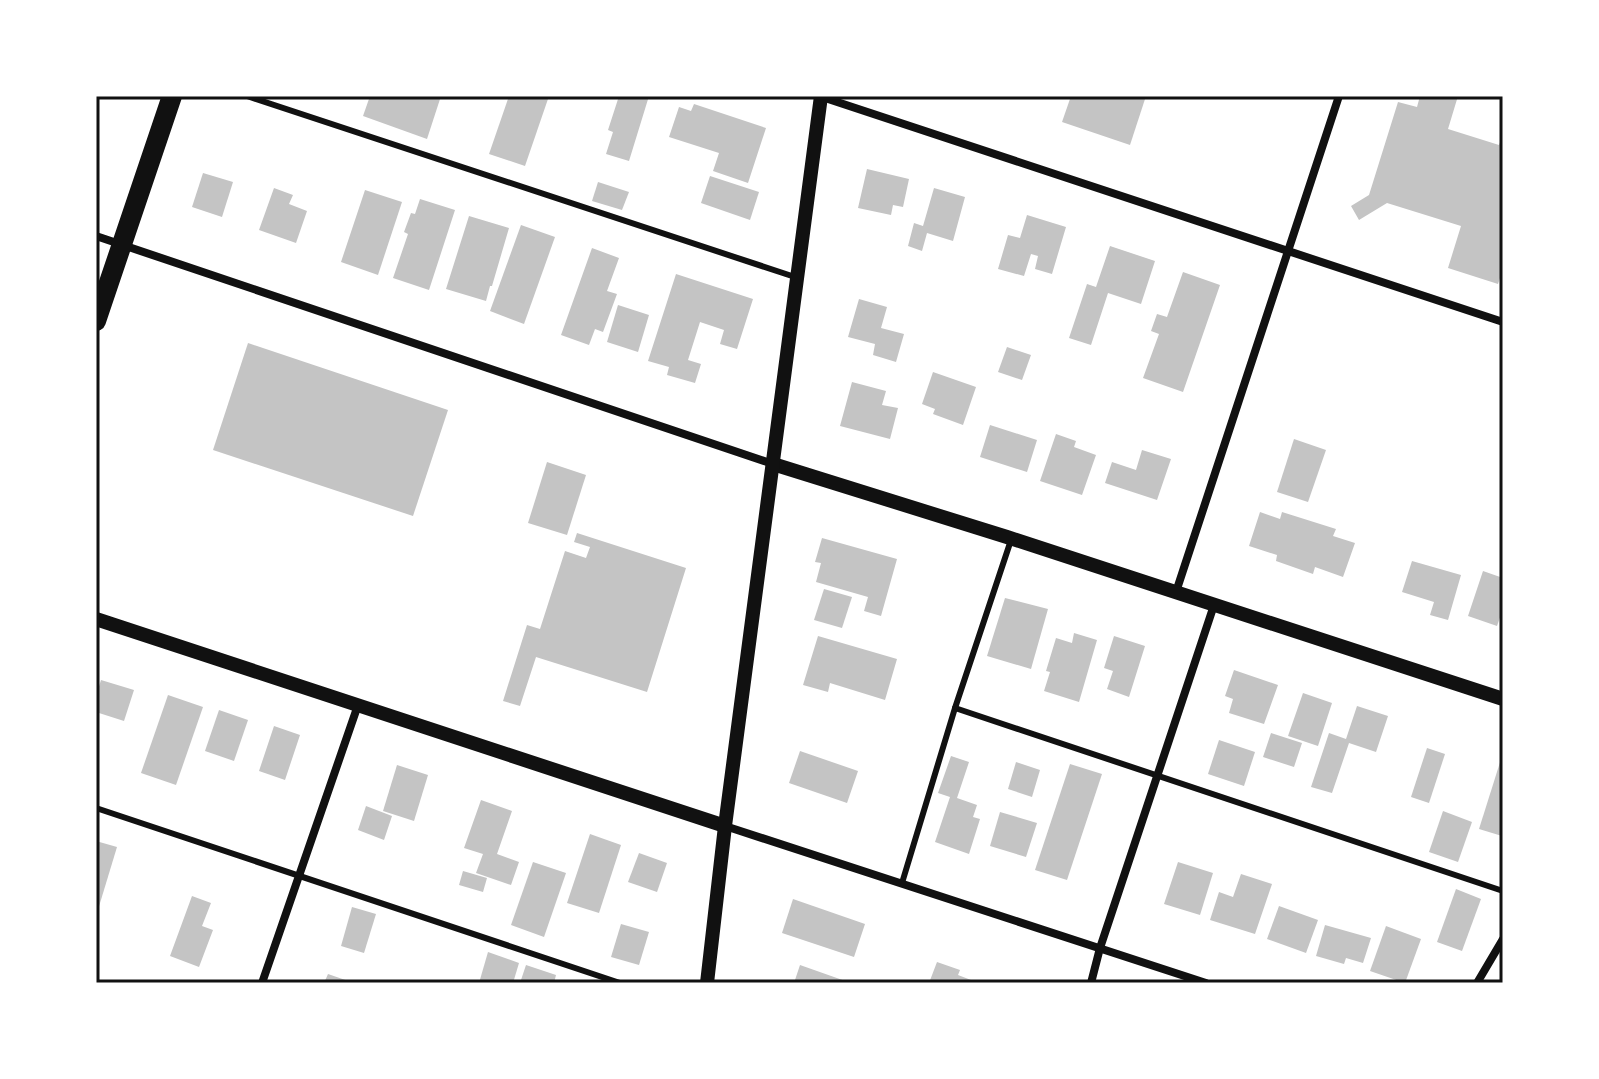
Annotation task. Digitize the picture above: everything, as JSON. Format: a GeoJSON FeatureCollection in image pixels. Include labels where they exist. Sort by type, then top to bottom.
{"type":"FeatureCollection","features":[{"type":"Feature","properties":{"kind":"main road"},"geometry":{"type":"LineString","coordinates":[[96,321],[172,96]]}},
{"type":"Feature","properties":{"kind":"street"},"geometry":{"type":"LineString","coordinates":[[707,983],[820,96],[1503,322]]}},
{"type":"Feature","properties":{"kind":"street"},"geometry":{"type":"LineString","coordinates":[[1176,592],[1339,96]]}},
{"type":"Feature","properties":{"kind":"street"},"geometry":{"type":"LineString","coordinates":[[96,236],[773,464],[1012,538],[1503,699]]}},
{"type":"Feature","properties":{"kind":"street"},"geometry":{"type":"LineString","coordinates":[[1091,983],[1214,605]]}},
{"type":"Feature","properties":{"kind":"street"},"geometry":{"type":"LineString","coordinates":[[96,619],[1206,983]]}},
{"type":"Feature","properties":{"kind":"street"},"geometry":{"type":"LineString","coordinates":[[262,983],[358,705]]}},
{"type":"Feature","properties":{"kind":"street"},"geometry":{"type":"LineString","coordinates":[[1477,983],[1503,939]]}},
{"type":"Feature","properties":{"kind":"lane"},"geometry":{"type":"LineString","coordinates":[[247,96],[796,277]]}},
{"type":"Feature","properties":{"kind":"lane"},"geometry":{"type":"LineString","coordinates":[[902,883],[955,708],[1012,538]]}},
{"type":"Feature","properties":{"kind":"lane"},"geometry":{"type":"LineString","coordinates":[[955,708],[1503,891]]}},
{"type":"Feature","properties":{"kind":"lane"},"geometry":{"type":"LineString","coordinates":[[96,808],[620,983]]}},
{"type":"Feature","properties":{"kind":"building"},"geometry":{"type":"Polygon","coordinates":[[[370,96],[441,96],[427,139],[363,116],[370,96]]]}},
{"type":"Feature","properties":{"kind":"building"},"geometry":{"type":"Polygon","coordinates":[[[509,96],[549,96],[525,166],[489,154],[509,96]]]}},
{"type":"Feature","properties":{"kind":"building"},"geometry":{"type":"Polygon","coordinates":[[[619,96],[649,96],[629,161],[606,154],[613,132],[608,130],[619,96]]]}},
{"type":"Feature","properties":{"kind":"building"},"geometry":{"type":"Polygon","coordinates":[[[1071,96],[1146,96],[1130,145],[1062,122],[1071,96]]]}},
{"type":"Feature","properties":{"kind":"building"},"geometry":{"type":"Polygon","coordinates":[[[1420,96],[1458,96],[1448,129],[1499,145],[1503,135],[1503,269],[1498,284],[1448,268],[1461,226],[1387,203],[1359,220],[1351,206],[1369,195],[1398,102],[1417,107],[1420,96]]]}},
{"type":"Feature","properties":{"kind":"building"},"geometry":{"type":"Polygon","coordinates":[[[694,104],[766,128],[748,183],[713,171],[719,153],[669,137],[679,107],[691,111],[694,104]]]}},
{"type":"Feature","properties":{"kind":"building"},"geometry":{"type":"Polygon","coordinates":[[[867,169],[909,179],[903,207],[893,205],[891,215],[858,208],[867,169]]]}},
{"type":"Feature","properties":{"kind":"building"},"geometry":{"type":"Polygon","coordinates":[[[203,173],[233,182],[222,217],[192,207],[203,173]]]}},
{"type":"Feature","properties":{"kind":"building"},"geometry":{"type":"Polygon","coordinates":[[[710,176],[759,192],[750,220],[701,203],[710,176]]]}},
{"type":"Feature","properties":{"kind":"building"},"geometry":{"type":"Polygon","coordinates":[[[598,182],[629,192],[622,210],[592,201],[598,182]]]}},
{"type":"Feature","properties":{"kind":"building"},"geometry":{"type":"Polygon","coordinates":[[[274,188],[293,195],[289,204],[307,211],[296,243],[259,230],[274,188]]]}},
{"type":"Feature","properties":{"kind":"building"},"geometry":{"type":"Polygon","coordinates":[[[934,188],[965,197],[953,241],[927,233],[922,251],[908,246],[914,223],[923,226],[934,188]]]}},
{"type":"Feature","properties":{"kind":"building"},"geometry":{"type":"Polygon","coordinates":[[[365,190],[402,202],[378,275],[341,262],[365,190]]]}},
{"type":"Feature","properties":{"kind":"building"},"geometry":{"type":"Polygon","coordinates":[[[420,199],[455,210],[429,290],[393,278],[408,234],[404,232],[420,199]]]}},
{"type":"Feature","properties":{"kind":"building"},"geometry":{"type":"Polygon","coordinates":[[[1027,215],[1066,227],[1052,274],[1035,269],[1038,256],[1031,254],[1024,276],[998,269],[1008,235],[1020,238],[1027,215]]]}},
{"type":"Feature","properties":{"kind":"building"},"geometry":{"type":"Polygon","coordinates":[[[469,216],[509,228],[486,301],[446,289],[469,216]]]}},
{"type":"Feature","properties":{"kind":"building"},"geometry":{"type":"Polygon","coordinates":[[[521,225],[555,237],[524,324],[490,311],[521,225]]]}},
{"type":"Feature","properties":{"kind":"building"},"geometry":{"type":"Polygon","coordinates":[[[1110,246],[1155,261],[1141,304],[1108,293],[1091,345],[1069,338],[1087,284],[1096,287],[1110,246]]]}},
{"type":"Feature","properties":{"kind":"building"},"geometry":{"type":"Polygon","coordinates":[[[592,248],[619,258],[607,291],[617,294],[603,332],[595,329],[589,345],[561,335],[592,248]]]}},
{"type":"Feature","properties":{"kind":"building"},"geometry":{"type":"Polygon","coordinates":[[[1183,272],[1220,285],[1183,392],[1143,378],[1159,334],[1151,331],[1157,314],[1167,317],[1183,272]]]}},
{"type":"Feature","properties":{"kind":"building"},"geometry":{"type":"Polygon","coordinates":[[[676,274],[753,299],[737,349],[720,344],[724,330],[700,322],[688,360],[701,364],[695,383],[667,375],[669,367],[648,361],[676,274]]]}},
{"type":"Feature","properties":{"kind":"building"},"geometry":{"type":"Polygon","coordinates":[[[859,299],[887,307],[881,328],[904,334],[896,362],[873,355],[875,344],[848,337],[859,299]]]}},
{"type":"Feature","properties":{"kind":"building"},"geometry":{"type":"Polygon","coordinates":[[[618,305],[649,315],[638,352],[607,342],[618,305]]]}},
{"type":"Feature","properties":{"kind":"building"},"geometry":{"type":"Polygon","coordinates":[[[248,343],[448,410],[413,516],[213,450],[248,343]]]}},
{"type":"Feature","properties":{"kind":"building"},"geometry":{"type":"Polygon","coordinates":[[[1007,347],[1031,355],[1022,380],[998,372],[1007,347]]]}},
{"type":"Feature","properties":{"kind":"building"},"geometry":{"type":"Polygon","coordinates":[[[933,372],[976,387],[963,425],[933,414],[935,409],[922,404],[933,372]]]}},
{"type":"Feature","properties":{"kind":"building"},"geometry":{"type":"Polygon","coordinates":[[[852,382],[886,391],[882,405],[898,408],[890,439],[840,426],[852,382]]]}},
{"type":"Feature","properties":{"kind":"building"},"geometry":{"type":"Polygon","coordinates":[[[990,425],[1037,440],[1027,472],[980,457],[990,425]]]}},
{"type":"Feature","properties":{"kind":"building"},"geometry":{"type":"Polygon","coordinates":[[[1056,434],[1076,441],[1074,447],[1096,455],[1082,495],[1040,481],[1056,434]]]}},
{"type":"Feature","properties":{"kind":"building"},"geometry":{"type":"Polygon","coordinates":[[[1294,439],[1326,450],[1308,502],[1277,492],[1294,439]]]}},
{"type":"Feature","properties":{"kind":"building"},"geometry":{"type":"Polygon","coordinates":[[[1142,450],[1171,459],[1157,500],[1105,483],[1112,462],[1136,470],[1142,450]]]}},
{"type":"Feature","properties":{"kind":"building"},"geometry":{"type":"Polygon","coordinates":[[[547,462],[586,475],[567,535],[528,523],[547,462]]]}},
{"type":"Feature","properties":{"kind":"building"},"geometry":{"type":"Polygon","coordinates":[[[1260,512],[1280,519],[1282,512],[1336,529],[1333,536],[1355,543],[1343,577],[1315,567],[1313,574],[1276,561],[1277,555],[1249,546],[1260,512]]]}},
{"type":"Feature","properties":{"kind":"building"},"geometry":{"type":"Polygon","coordinates":[[[577,533],[686,568],[647,692],[536,657],[520,706],[503,701],[527,625],[540,629],[565,551],[586,558],[590,547],[574,542],[577,533]]]}},
{"type":"Feature","properties":{"kind":"building"},"geometry":{"type":"Polygon","coordinates":[[[822,538],[897,559],[881,616],[864,611],[868,597],[816,582],[821,563],[815,562],[822,538]]]}},
{"type":"Feature","properties":{"kind":"building"},"geometry":{"type":"Polygon","coordinates":[[[1412,561],[1461,575],[1448,620],[1430,615],[1434,602],[1402,592],[1412,561]]]}},
{"type":"Feature","properties":{"kind":"building"},"geometry":{"type":"Polygon","coordinates":[[[1483,571],[1503,578],[1503,609],[1497,626],[1468,616],[1483,571]]]}},
{"type":"Feature","properties":{"kind":"building"},"geometry":{"type":"Polygon","coordinates":[[[824,589],[852,597],[842,628],[814,620],[824,589]]]}},
{"type":"Feature","properties":{"kind":"building"},"geometry":{"type":"Polygon","coordinates":[[[1005,598],[1048,609],[1031,669],[987,656],[1005,598]]]}},
{"type":"Feature","properties":{"kind":"building"},"geometry":{"type":"Polygon","coordinates":[[[1074,633],[1097,640],[1079,702],[1044,691],[1050,672],[1046,671],[1056,638],[1072,643],[1074,633]]]}},
{"type":"Feature","properties":{"kind":"building"},"geometry":{"type":"Polygon","coordinates":[[[818,636],[897,659],[885,700],[830,683],[828,692],[803,685],[818,636]]]}},
{"type":"Feature","properties":{"kind":"building"},"geometry":{"type":"Polygon","coordinates":[[[1114,636],[1145,646],[1129,697],[1107,689],[1113,671],[1104,668],[1114,636]]]}},
{"type":"Feature","properties":{"kind":"building"},"geometry":{"type":"Polygon","coordinates":[[[1234,670],[1278,685],[1264,724],[1229,713],[1233,699],[1225,696],[1234,670]]]}},
{"type":"Feature","properties":{"kind":"building"},"geometry":{"type":"Polygon","coordinates":[[[101,680],[134,690],[124,721],[99,713],[96,721],[96,696],[101,680]]]}},
{"type":"Feature","properties":{"kind":"building"},"geometry":{"type":"Polygon","coordinates":[[[1303,693],[1332,703],[1318,746],[1288,736],[1303,693]]]}},
{"type":"Feature","properties":{"kind":"building"},"geometry":{"type":"Polygon","coordinates":[[[168,695],[203,707],[176,785],[141,773],[168,695]]]}},
{"type":"Feature","properties":{"kind":"building"},"geometry":{"type":"Polygon","coordinates":[[[1357,706],[1388,716],[1376,752],[1349,743],[1332,793],[1311,787],[1329,733],[1346,739],[1357,706]]]}},
{"type":"Feature","properties":{"kind":"building"},"geometry":{"type":"Polygon","coordinates":[[[219,710],[248,720],[234,761],[205,751],[219,710]]]}},
{"type":"Feature","properties":{"kind":"building"},"geometry":{"type":"Polygon","coordinates":[[[274,726],[300,735],[285,780],[259,771],[274,726]]]}},
{"type":"Feature","properties":{"kind":"building"},"geometry":{"type":"Polygon","coordinates":[[[1271,733],[1302,743],[1294,767],[1263,757],[1271,733]]]}},
{"type":"Feature","properties":{"kind":"building"},"geometry":{"type":"Polygon","coordinates":[[[1219,740],[1255,752],[1244,786],[1208,774],[1219,740]]]}},
{"type":"Feature","properties":{"kind":"building"},"geometry":{"type":"Polygon","coordinates":[[[1427,748],[1445,754],[1429,803],[1411,797],[1427,748]]]}},
{"type":"Feature","properties":{"kind":"building"},"geometry":{"type":"Polygon","coordinates":[[[800,751],[858,771],[847,803],[789,783],[800,751]]]}},
{"type":"Feature","properties":{"kind":"building"},"geometry":{"type":"Polygon","coordinates":[[[951,756],[969,762],[957,798],[977,805],[973,817],[980,819],[969,854],[935,842],[950,797],[938,793],[951,756]]]}},
{"type":"Feature","properties":{"kind":"building"},"geometry":{"type":"Polygon","coordinates":[[[1502,756],[1503,833],[1502,836],[1479,829],[1502,756]]]}},
{"type":"Feature","properties":{"kind":"building"},"geometry":{"type":"Polygon","coordinates":[[[1016,762],[1040,770],[1032,797],[1008,789],[1016,762]]]}},
{"type":"Feature","properties":{"kind":"building"},"geometry":{"type":"Polygon","coordinates":[[[1070,764],[1102,774],[1067,880],[1035,870],[1070,764]]]}},
{"type":"Feature","properties":{"kind":"building"},"geometry":{"type":"Polygon","coordinates":[[[397,765],[428,775],[414,821],[383,811],[397,765]]]}},
{"type":"Feature","properties":{"kind":"building"},"geometry":{"type":"Polygon","coordinates":[[[481,800],[512,811],[497,854],[519,862],[511,885],[476,873],[483,854],[464,848],[481,800]]]}},
{"type":"Feature","properties":{"kind":"building"},"geometry":{"type":"Polygon","coordinates":[[[366,806],[392,816],[384,840],[358,830],[366,806]]]}},
{"type":"Feature","properties":{"kind":"building"},"geometry":{"type":"Polygon","coordinates":[[[1443,811],[1472,822],[1458,862],[1429,852],[1443,811]]]}},
{"type":"Feature","properties":{"kind":"building"},"geometry":{"type":"Polygon","coordinates":[[[1000,812],[1037,823],[1026,857],[990,846],[1000,812]]]}},
{"type":"Feature","properties":{"kind":"building"},"geometry":{"type":"Polygon","coordinates":[[[590,834],[621,845],[599,913],[567,903],[590,834]]]}},
{"type":"Feature","properties":{"kind":"building"},"geometry":{"type":"Polygon","coordinates":[[[96,841],[117,847],[97,913],[96,913],[96,841]]]}},
{"type":"Feature","properties":{"kind":"building"},"geometry":{"type":"Polygon","coordinates":[[[639,853],[667,863],[657,892],[628,882],[639,853]]]}},
{"type":"Feature","properties":{"kind":"building"},"geometry":{"type":"Polygon","coordinates":[[[533,862],[566,873],[544,937],[511,925],[533,862]]]}},
{"type":"Feature","properties":{"kind":"building"},"geometry":{"type":"Polygon","coordinates":[[[1178,862],[1213,873],[1200,915],[1164,904],[1178,862]]]}},
{"type":"Feature","properties":{"kind":"building"},"geometry":{"type":"Polygon","coordinates":[[[463,871],[487,878],[483,892],[459,885],[463,871]]]}},
{"type":"Feature","properties":{"kind":"building"},"geometry":{"type":"Polygon","coordinates":[[[1241,874],[1272,884],[1255,934],[1210,920],[1219,892],[1233,897],[1241,874]]]}},
{"type":"Feature","properties":{"kind":"building"},"geometry":{"type":"Polygon","coordinates":[[[1456,889],[1481,899],[1462,951],[1437,942],[1456,889]]]}},
{"type":"Feature","properties":{"kind":"building"},"geometry":{"type":"Polygon","coordinates":[[[192,896],[211,903],[202,926],[213,930],[199,967],[170,956],[192,896]]]}},
{"type":"Feature","properties":{"kind":"building"},"geometry":{"type":"Polygon","coordinates":[[[793,899],[865,924],[854,957],[782,933],[793,899]]]}},
{"type":"Feature","properties":{"kind":"building"},"geometry":{"type":"Polygon","coordinates":[[[1279,906],[1318,920],[1306,953],[1267,939],[1279,906]]]}},
{"type":"Feature","properties":{"kind":"building"},"geometry":{"type":"Polygon","coordinates":[[[352,907],[376,914],[364,953],[341,946],[352,907]]]}},
{"type":"Feature","properties":{"kind":"building"},"geometry":{"type":"Polygon","coordinates":[[[621,924],[649,932],[639,965],[611,957],[621,924]]]}},
{"type":"Feature","properties":{"kind":"building"},"geometry":{"type":"Polygon","coordinates":[[[1325,925],[1371,938],[1363,963],[1346,958],[1344,964],[1316,956],[1325,925]]]}},
{"type":"Feature","properties":{"kind":"building"},"geometry":{"type":"Polygon","coordinates":[[[1386,926],[1421,939],[1405,983],[1370,971],[1386,926]]]}},
{"type":"Feature","properties":{"kind":"building"},"geometry":{"type":"Polygon","coordinates":[[[488,952],[519,963],[513,983],[479,983],[488,952]]]}},
{"type":"Feature","properties":{"kind":"building"},"geometry":{"type":"Polygon","coordinates":[[[937,962],[960,970],[958,975],[971,980],[970,983],[929,983],[937,962]]]}},
{"type":"Feature","properties":{"kind":"building"},"geometry":{"type":"Polygon","coordinates":[[[526,965],[556,975],[554,983],[520,983],[526,965]]]}},
{"type":"Feature","properties":{"kind":"building"},"geometry":{"type":"Polygon","coordinates":[[[800,965],[851,983],[794,983],[800,965]]]}},
{"type":"Feature","properties":{"kind":"building"},"geometry":{"type":"Polygon","coordinates":[[[328,974],[354,983],[324,983],[328,974]]]}}]}
